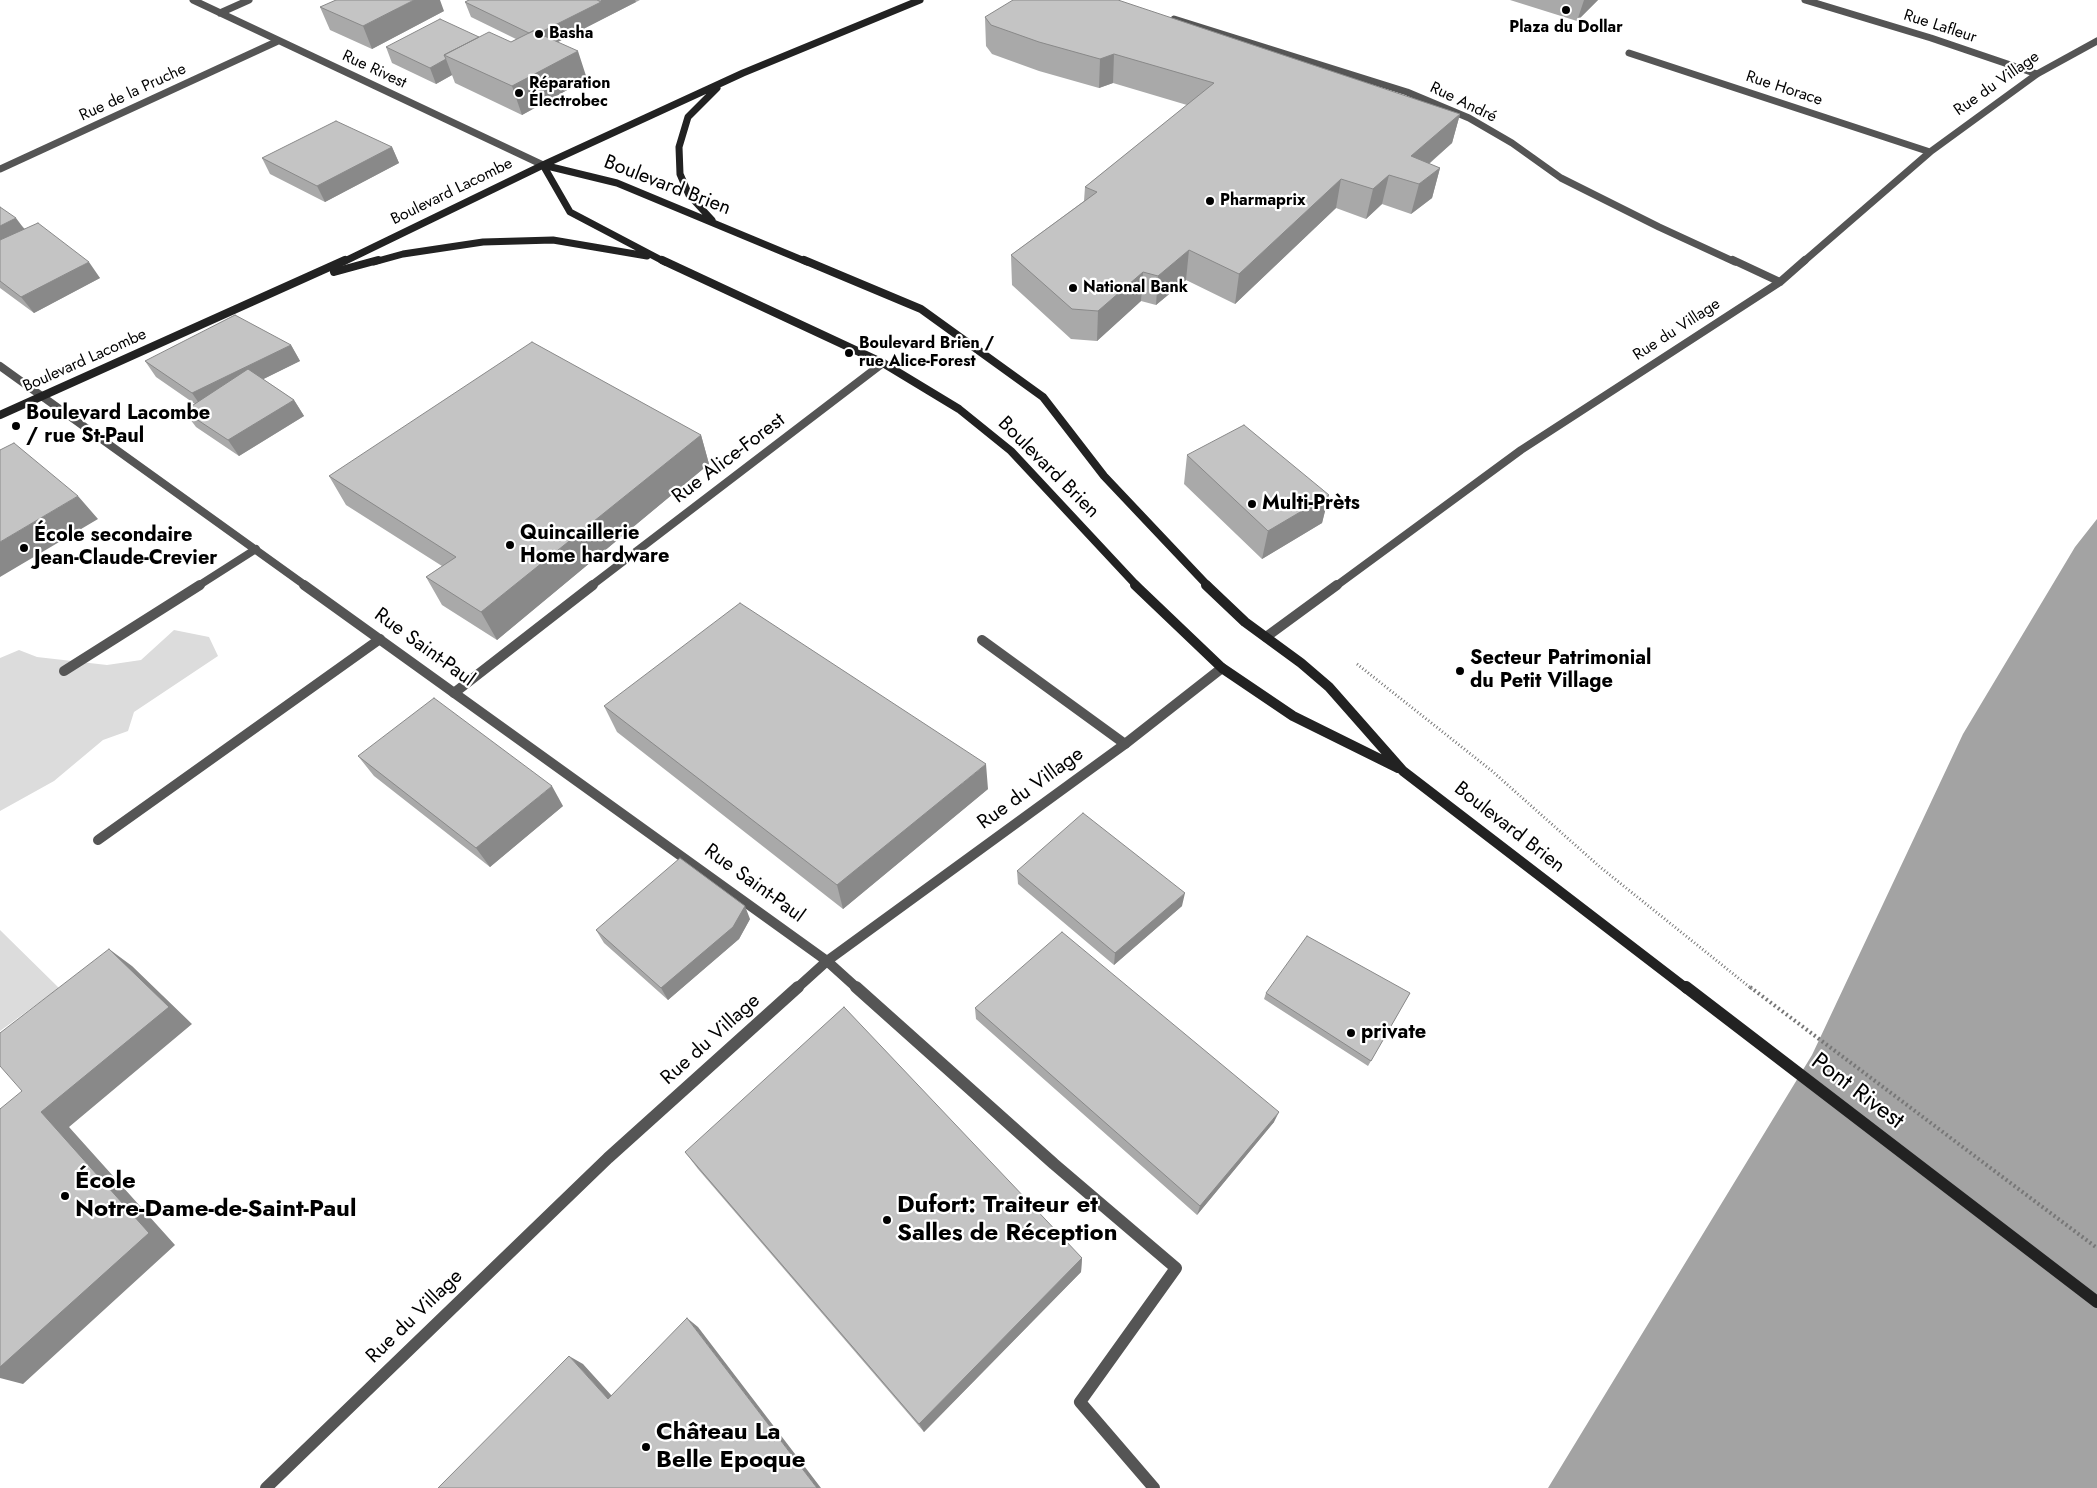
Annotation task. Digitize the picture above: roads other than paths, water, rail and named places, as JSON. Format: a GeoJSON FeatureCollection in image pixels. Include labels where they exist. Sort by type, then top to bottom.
{"type":"FeatureCollection","features":[{"type":"Feature","properties":{"kind":"main road","name":"Boulevard Lacombe"},"geometry":{"type":"LineString","coordinates":[[0,415],[311,278],[542,165],[721,84],[920,0]]}},
{"type":"Feature","properties":{"kind":"main road"},"geometry":{"type":"LineString","coordinates":[[715,223],[689,195],[680,174],[679,147],[688,117],[721,84]]}},
{"type":"Feature","properties":{"kind":"main road","name":"Boulevard Brien"},"geometry":{"type":"LineString","coordinates":[[542,165],[617,183],[921,308],[1043,397],[1104,476],[1186,564],[1245,622],[1301,663],[1329,687],[1403,770],[1591,916]]}},
{"type":"Feature","properties":{"kind":"main road","name":"Boulevard Brien"},"geometry":{"type":"LineString","coordinates":[[542,165],[570,212],[659,258],[883,363],[959,409],[1011,452],[1147,597],[1222,668],[1293,716],[1403,770]]}},
{"type":"Feature","properties":{"kind":"main road"},"geometry":{"type":"LineString","coordinates":[[311,278],[403,254],[483,242],[553,240],[659,258]]}},
{"type":"Feature","properties":{"kind":"main road","name":"Pont Rivest"},"geometry":{"type":"LineString","coordinates":[[1591,916],[2097,1302]]}},
{"type":"Feature","properties":{"kind":"street","name":"Rue Rivest"},"geometry":{"type":"LineString","coordinates":[[193,0],[542,165]]}},
{"type":"Feature","properties":{"kind":"street"},"geometry":{"type":"LineString","coordinates":[[220,13],[250,0]]}},
{"type":"Feature","properties":{"kind":"street","name":"Rue Lafleur"},"geometry":{"type":"LineString","coordinates":[[1805,0],[1930,38],[2037,74]]}},
{"type":"Feature","properties":{"kind":"street","name":"Rue André"},"geometry":{"type":"LineString","coordinates":[[1165,16],[1407,92],[1469,118],[1484,129],[1512,142],[1561,178],[1659,227],[1780,282]]}},
{"type":"Feature","properties":{"kind":"street","name":"Rue de la Pruche"},"geometry":{"type":"LineString","coordinates":[[0,170],[278,41]]}},
{"type":"Feature","properties":{"kind":"street","name":"Rue du Village"},"geometry":{"type":"LineString","coordinates":[[1266,637],[1521,450],[1780,282],[1930,152],[2037,74],[2097,41]]}},
{"type":"Feature","properties":{"kind":"street","name":"Rue Horace"},"geometry":{"type":"LineString","coordinates":[[1629,53],[1930,152]]}},
{"type":"Feature","properties":{"kind":"street","name":"Rue Alice-Forest"},"geometry":{"type":"LineString","coordinates":[[454,693],[506,651],[883,363]]}},
{"type":"Feature","properties":{"kind":"street","name":"Rue Saint-Paul"},"geometry":{"type":"LineString","coordinates":[[0,366],[827,961],[1054,1164],[1176,1268],[1080,1402],[1154,1488]]}},
{"type":"Feature","properties":{"kind":"street"},"geometry":{"type":"LineString","coordinates":[[64,671],[256,549]]}},
{"type":"Feature","properties":{"kind":"street"},"geometry":{"type":"LineString","coordinates":[[98,840],[380,639]]}},
{"type":"Feature","properties":{"kind":"street"},"geometry":{"type":"LineString","coordinates":[[982,640],[1125,744]]}},
{"type":"Feature","properties":{"kind":"street","name":"Rue du Village"},"geometry":{"type":"LineString","coordinates":[[266,1488],[608,1158],[827,961],[1125,744],[1222,668]]}},
{"type":"Feature","properties":{"kind":"place","name":"Plaza du Dollar"},"geometry":{"type":"Point","coordinates":[1566,10]}},
{"type":"Feature","properties":{"kind":"place","name":"Basha"},"geometry":{"type":"Point","coordinates":[539,34]}},
{"type":"Feature","properties":{"kind":"place","name":"Réparation Électrobec"},"geometry":{"type":"Point","coordinates":[519,93]}},
{"type":"Feature","properties":{"kind":"place","name":"Pharmaprix"},"geometry":{"type":"Point","coordinates":[1210,201]}},
{"type":"Feature","properties":{"kind":"place","name":"National Bank"},"geometry":{"type":"Point","coordinates":[1073,288]}},
{"type":"Feature","properties":{"kind":"place","name":"Boulevard Brien / rue Alice-Forest"},"geometry":{"type":"Point","coordinates":[849,353]}},
{"type":"Feature","properties":{"kind":"place","name":"Boulevard Lacombe / rue St-Paul"},"geometry":{"type":"Point","coordinates":[16,426]}},
{"type":"Feature","properties":{"kind":"place","name":"Multi-Prèts"},"geometry":{"type":"Point","coordinates":[1252,504]}},
{"type":"Feature","properties":{"kind":"place","name":"Quincaillerie Home hardware"},"geometry":{"type":"Point","coordinates":[510,545]}},
{"type":"Feature","properties":{"kind":"place","name":"École secondaire Jean-Claude-Crevier"},"geometry":{"type":"Point","coordinates":[24,548]}},
{"type":"Feature","properties":{"kind":"place","name":"Secteur Patrimonial du Petit Village"},"geometry":{"type":"Point","coordinates":[1460,671]}},
{"type":"Feature","properties":{"kind":"place","name":"private"},"geometry":{"type":"Point","coordinates":[1351,1033]}},
{"type":"Feature","properties":{"kind":"place","name":"École Notre-Dame-de-Saint-Paul"},"geometry":{"type":"Point","coordinates":[65,1196]}},
{"type":"Feature","properties":{"kind":"place","name":"Dufort: Traiteur et Salles de Réception"},"geometry":{"type":"Point","coordinates":[887,1220]}},
{"type":"Feature","properties":{"kind":"place","name":"Château La Belle Epoque"},"geometry":{"type":"Point","coordinates":[646,1447]}}]}
